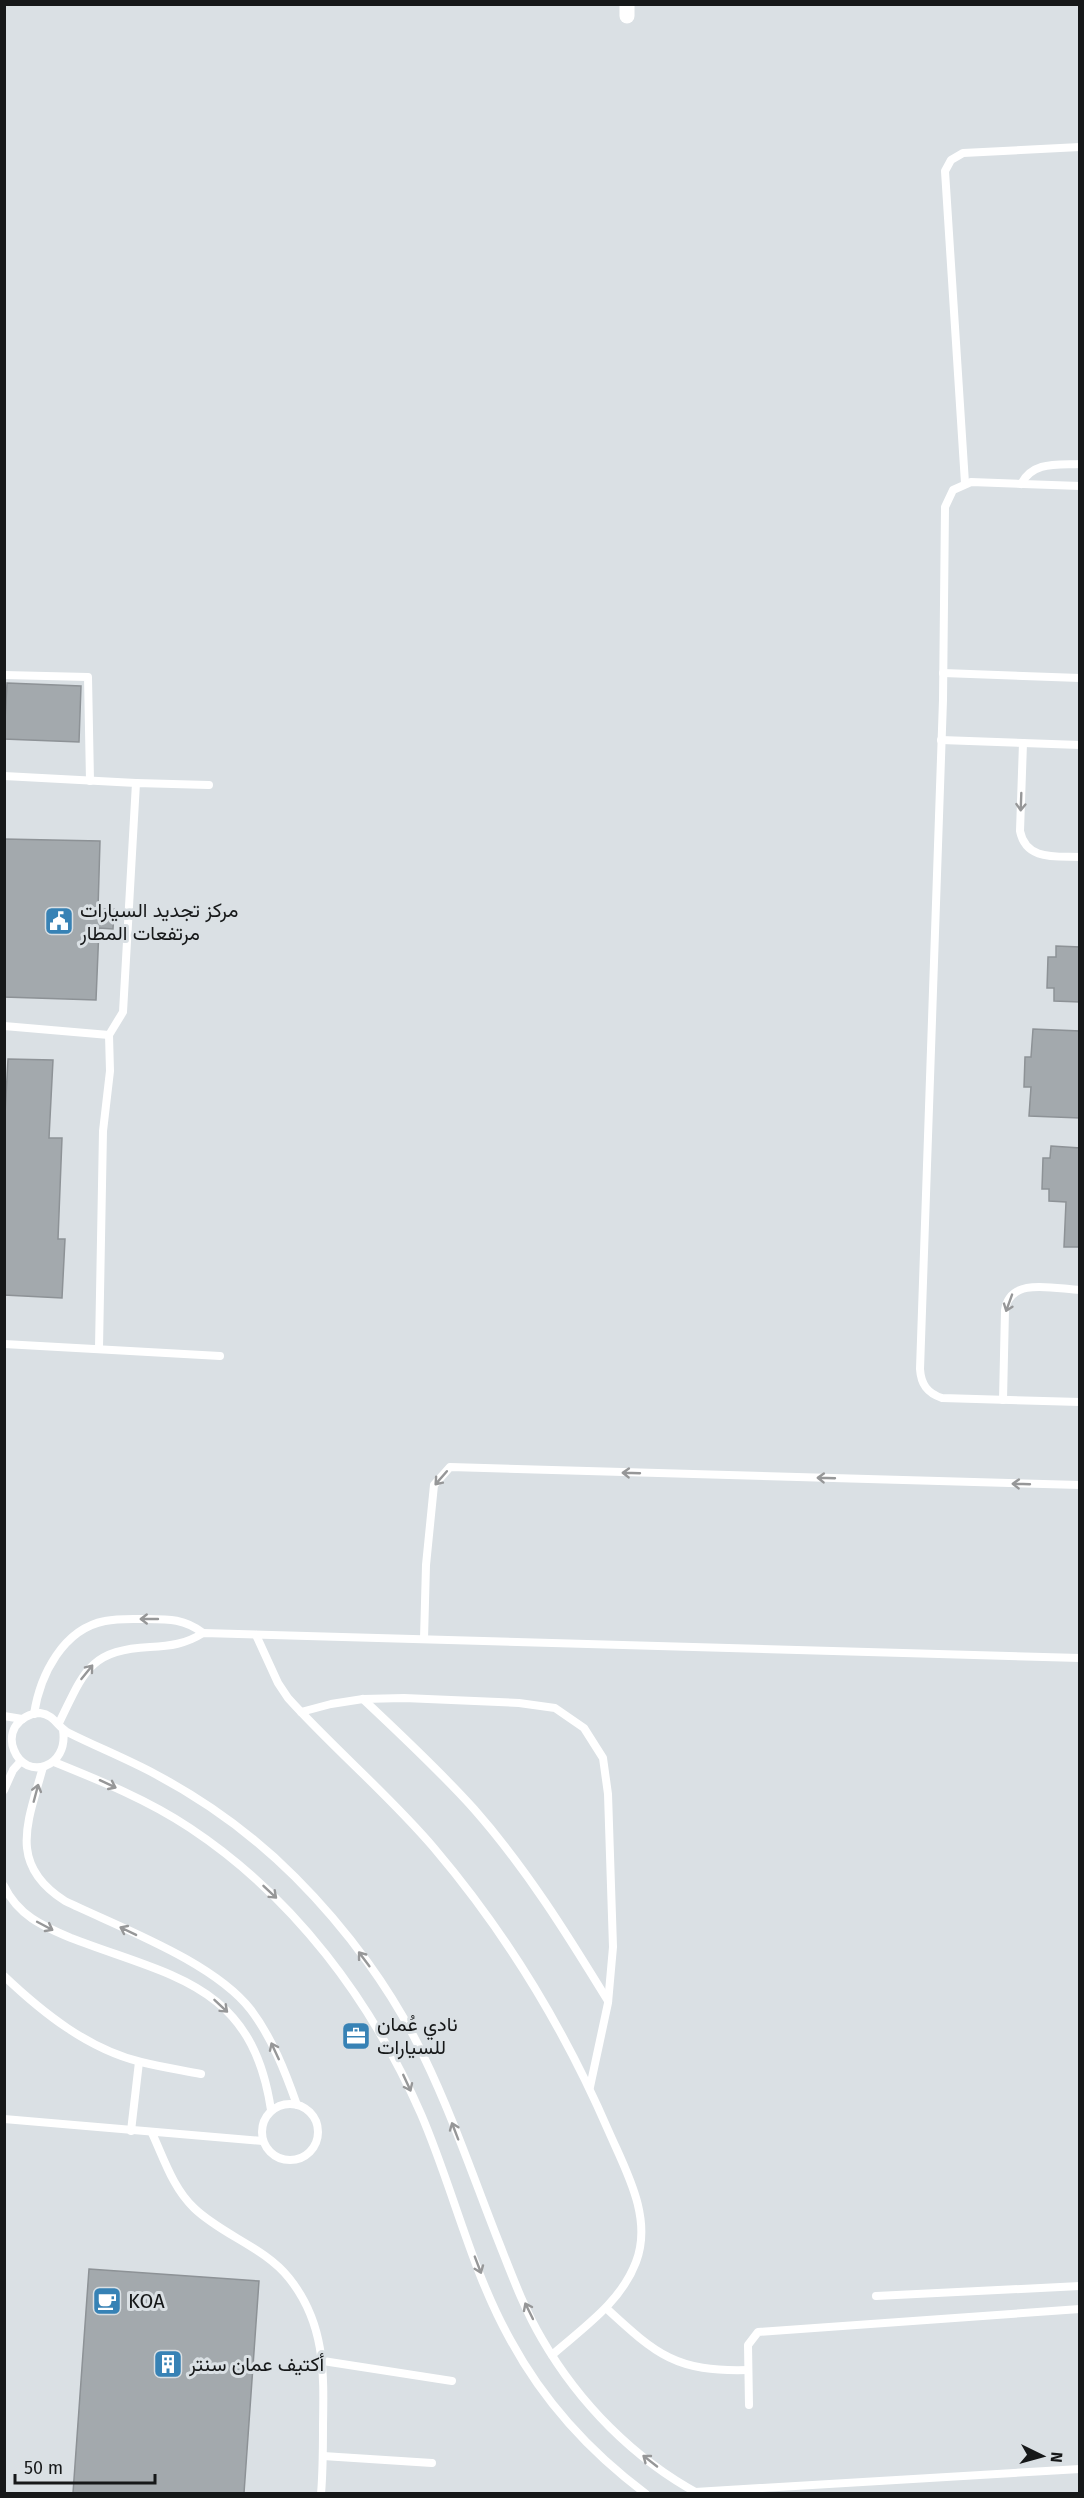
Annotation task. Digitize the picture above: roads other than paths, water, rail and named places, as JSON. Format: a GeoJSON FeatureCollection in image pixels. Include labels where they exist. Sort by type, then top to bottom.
{"type":"FeatureCollection","features":[{"type":"Feature","properties":{"kind":"lane"},"geometry":{"type":"LineString","coordinates":[[964,483],[945,171],[951,160],[963,153],[1080,147]]}},
{"type":"Feature","properties":{"kind":"lane"},"geometry":{"type":"LineString","coordinates":[[1021,484],[1025,476],[1037,467],[1080,464]]}},
{"type":"Feature","properties":{"kind":"lane"},"geometry":{"type":"LineString","coordinates":[[1080,486],[964,483],[953,490],[945,507],[942,740],[920,1377],[928,1391],[942,1398],[1080,1402]]}},
{"type":"Feature","properties":{"kind":"lane"},"geometry":{"type":"LineString","coordinates":[[943,673],[1080,678]]}},
{"type":"Feature","properties":{"kind":"lane"},"geometry":{"type":"LineString","coordinates":[[4,675],[88,677],[90,781]]}},
{"type":"Feature","properties":{"kind":"lane"},"geometry":{"type":"LineString","coordinates":[[942,740],[1080,745]]}},
{"type":"Feature","properties":{"kind":"lane"},"geometry":{"type":"LineString","coordinates":[[1023,743],[1020,831],[1023,841],[1029,848],[1044,856],[1080,857]]}},
{"type":"Feature","properties":{"kind":"lane"},"geometry":{"type":"LineString","coordinates":[[4,776],[209,785]]}},
{"type":"Feature","properties":{"kind":"lane"},"geometry":{"type":"LineString","coordinates":[[99,1348],[104,1131],[110,1071],[109,1035],[123,1012],[136,783]]}},
{"type":"Feature","properties":{"kind":"lane"},"geometry":{"type":"LineString","coordinates":[[4,1026],[109,1035]]}},
{"type":"Feature","properties":{"kind":"lane"},"geometry":{"type":"LineString","coordinates":[[1003,1400],[1005,1310],[1008,1299],[1016,1291],[1026,1287],[1080,1290]]}},
{"type":"Feature","properties":{"kind":"lane"},"geometry":{"type":"LineString","coordinates":[[4,1344],[220,1356]]}},
{"type":"Feature","properties":{"kind":"lane"},"geometry":{"type":"LineString","coordinates":[[424,1639],[426,1566],[434,1485],[450,1467],[1080,1485]]}},
{"type":"Feature","properties":{"kind":"lane"},"geometry":{"type":"LineString","coordinates":[[34,1714],[37,1696],[52,1663],[64,1644],[82,1629],[104,1621],[166,1619],[180,1620],[203,1633]]}},
{"type":"Feature","properties":{"kind":"lane"},"geometry":{"type":"LineString","coordinates":[[1080,1658],[203,1633],[182,1644],[117,1650],[100,1658],[86,1671],[61,1726],[65,1742],[62,1753],[54,1762],[43,1767],[31,1766],[21,1761],[14,1752],[11,1740],[14,1728],[22,1719],[43,1713],[61,1726],[156,1774],[206,1804],[253,1838],[296,1878],[368,1963],[398,2008],[424,2055],[513,2280],[542,2339],[579,2393],[623,2441],[658,2468],[697,2492],[1080,2469]]}},
{"type":"Feature","properties":{"kind":"lane"},"geometry":{"type":"LineString","coordinates":[[256,1635],[278,1683],[301,1712],[433,1846],[478,1902],[526,1971],[557,2022],[590,2087],[632,2184],[642,2224],[637,2260],[617,2297],[552,2355]]}},
{"type":"Feature","properties":{"kind":"lane"},"geometry":{"type":"LineString","coordinates":[[301,1712],[331,1704],[404,1698],[519,1703],[555,1708],[584,1728],[603,1758],[608,1794],[613,1947],[601,2045],[590,2087]]}},
{"type":"Feature","properties":{"kind":"lane"},"geometry":{"type":"LineString","coordinates":[[363,1700],[420,1753],[466,1802],[524,1871],[568,1935],[608,2002]]}},
{"type":"Feature","properties":{"kind":"lane"},"geometry":{"type":"LineString","coordinates":[[4,1716],[22,1719]]}},
{"type":"Feature","properties":{"kind":"lane"},"geometry":{"type":"LineString","coordinates":[[4,1749],[14,1752]]}},
{"type":"Feature","properties":{"kind":"lane"},"geometry":{"type":"LineString","coordinates":[[4,1790],[13,1770],[21,1761]]}},
{"type":"Feature","properties":{"kind":"lane"},"geometry":{"type":"LineString","coordinates":[[54,1762],[144,1801],[190,1828],[248,1872],[272,1893],[308,1931],[372,2019],[399,2066],[422,2115],[486,2288],[510,2340],[540,2389],[576,2433],[617,2472],[646,2493]]}},
{"type":"Feature","properties":{"kind":"lane"},"geometry":{"type":"LineString","coordinates":[[43,1767],[26,1839],[28,1859],[36,1876],[49,1891],[65,1901],[184,1958],[208,1971],[230,1988],[266,2030],[287,2075],[297,2105]]}},
{"type":"Feature","properties":{"kind":"lane"},"geometry":{"type":"LineString","coordinates":[[4,1886],[25,1915],[46,1928],[178,1976],[201,1989],[221,2005],[251,2043],[268,2087],[272,2110]]}},
{"type":"Feature","properties":{"kind":"lane"},"geometry":{"type":"LineString","coordinates":[[4,1976],[39,2009],[87,2040],[139,2062],[201,2074]]}},
{"type":"Feature","properties":{"kind":"lane"},"geometry":{"type":"LineString","coordinates":[[131,2131],[139,2062]]}},
{"type":"Feature","properties":{"kind":"lane"},"geometry":{"type":"LineString","coordinates":[[283,2104],[297,2105],[310,2112],[317,2125],[318,2133],[312,2149],[298,2158],[282,2159],[268,2150],[263,2142],[263,2124],[272,2110],[283,2104]]}},
{"type":"Feature","properties":{"kind":"lane"},"geometry":{"type":"LineString","coordinates":[[4,2119],[263,2142]]}},
{"type":"Feature","properties":{"kind":"lane"},"geometry":{"type":"LineString","coordinates":[[152,2133],[182,2194],[195,2209],[242,2240],[289,2278],[317,2332],[323,2361],[321,2493]]}},
{"type":"Feature","properties":{"kind":"lane"},"geometry":{"type":"LineString","coordinates":[[876,2296],[1080,2286]]}},
{"type":"Feature","properties":{"kind":"lane"},"geometry":{"type":"LineString","coordinates":[[606,2308],[645,2344],[663,2356],[684,2365],[706,2370],[748,2370]]}},
{"type":"Feature","properties":{"kind":"lane"},"geometry":{"type":"LineString","coordinates":[[750,2405],[748,2345],[758,2332],[1080,2310]]}},
{"type":"Feature","properties":{"kind":"lane"},"geometry":{"type":"LineString","coordinates":[[323,2361],[452,2381]]}},
{"type":"Feature","properties":{"kind":"lane"},"geometry":{"type":"LineString","coordinates":[[323,2456],[432,2463]]}},
{"type":"Feature","properties":{"kind":"place","name":"مركز تجديد السيارات مرتفعات المطار"},"geometry":{"type":"Point","coordinates":[59,921]}},
{"type":"Feature","properties":{"kind":"place","name":"نادي عُمان للسيارات"},"geometry":{"type":"Point","coordinates":[356,2036]}},
{"type":"Feature","properties":{"kind":"place","name":"KOA"},"geometry":{"type":"Point","coordinates":[107,2301]}},
{"type":"Feature","properties":{"kind":"place","name":"أكتيف عمان سنتر"},"geometry":{"type":"Point","coordinates":[168,2364]}}]}
